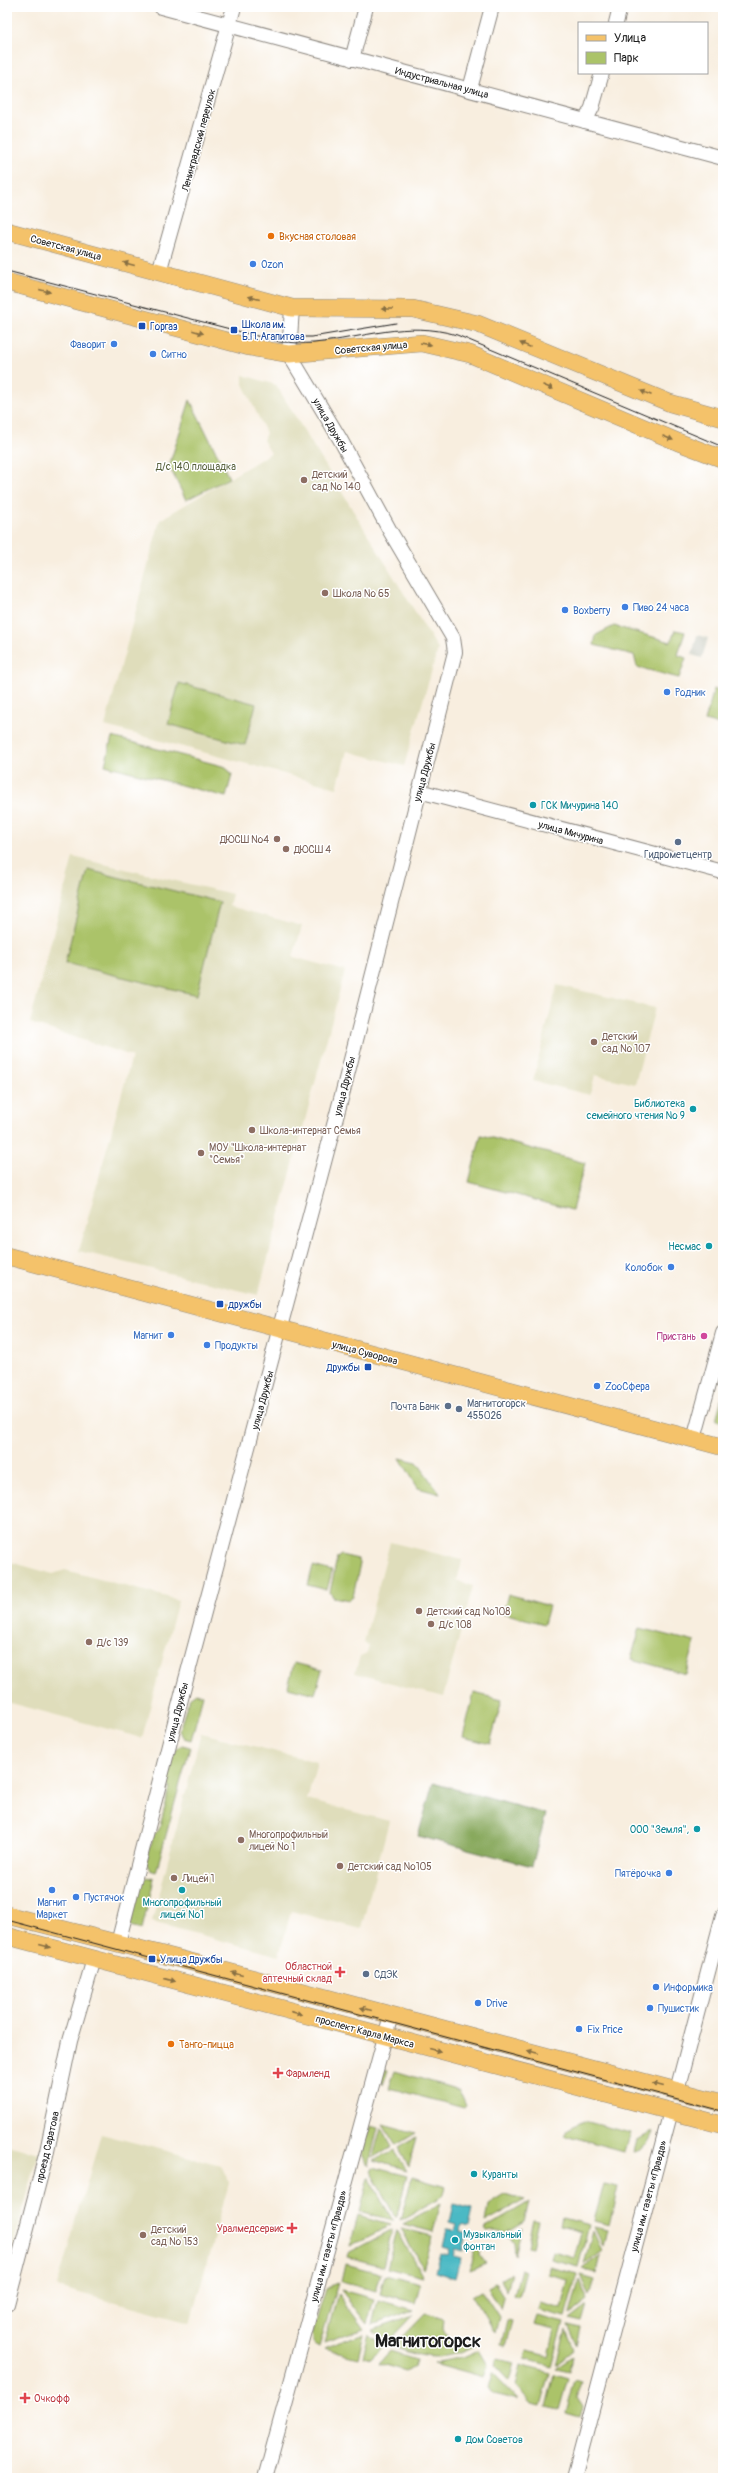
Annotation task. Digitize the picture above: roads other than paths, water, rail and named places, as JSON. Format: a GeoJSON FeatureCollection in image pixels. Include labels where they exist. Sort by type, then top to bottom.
{"type":"FeatureCollection","features":[{"type":"Feature","properties":{"kind":"main road","name":"Советская улица"},"geometry":{"type":"LineString","coordinates":[[7,231],[292,308],[414,309],[478,324],[670,403],[723,418]]}},
{"type":"Feature","properties":{"kind":"main road","name":"Советская улица"},"geometry":{"type":"LineString","coordinates":[[7,282],[249,347],[289,354],[422,343],[470,354],[678,442],[723,459]]}},
{"type":"Feature","properties":{"kind":"main road","name":"улица Суворова"},"geometry":{"type":"LineString","coordinates":[[7,1256],[723,1447]]}},
{"type":"Feature","properties":{"kind":"main road"},"geometry":{"type":"LineString","coordinates":[[7,1915],[100,1938],[723,2103]]}},
{"type":"Feature","properties":{"kind":"main road","name":"проспект Карла Маркса"},"geometry":{"type":"LineString","coordinates":[[7,1936],[384,2037],[723,2125]]}},
{"type":"Feature","properties":{"kind":"main road"},"geometry":{"type":"LineString","coordinates":[[94,1959],[100,1938]]}},
{"type":"Feature","properties":{"kind":"main road","name":"улица Дружбы"},"geometry":{"type":"LineString","coordinates":[[112,1964],[118,1943]]}},
{"type":"Feature","properties":{"kind":"main road","name":"улица им. газеты «Правда»"},"geometry":{"type":"LineString","coordinates":[[671,2111],[677,2090]]}},
{"type":"Feature","properties":{"kind":"street","name":"Индустриальная улица"},"geometry":{"type":"LineString","coordinates":[[161,7],[352,59],[470,88],[723,158]]}},
{"type":"Feature","properties":{"kind":"street","name":"Ленинградский переулок"},"geometry":{"type":"LineString","coordinates":[[160,272],[234,7]]}},
{"type":"Feature","properties":{"kind":"street"},"geometry":{"type":"LineString","coordinates":[[352,59],[366,7]]}},
{"type":"Feature","properties":{"kind":"street"},"geometry":{"type":"LineString","coordinates":[[470,88],[492,7]]}},
{"type":"Feature","properties":{"kind":"street"},"geometry":{"type":"LineString","coordinates":[[616,22],[620,7]]}},
{"type":"Feature","properties":{"kind":"street"},"geometry":{"type":"LineString","coordinates":[[585,121],[592,108],[602,74]]}},
{"type":"Feature","properties":{"kind":"street"},"geometry":{"type":"LineString","coordinates":[[289,354],[292,308]]}},
{"type":"Feature","properties":{"kind":"street","name":"улица Дружбы"},"geometry":{"type":"LineString","coordinates":[[118,1943],[184,1686],[280,1330],[419,791],[452,670],[455,652],[453,638],[387,525],[340,439],[289,354]]}},
{"type":"Feature","properties":{"kind":"street","name":"улица Мичурина"},"geometry":{"type":"LineString","coordinates":[[419,791],[723,872]]}},
{"type":"Feature","properties":{"kind":"street"},"geometry":{"type":"LineString","coordinates":[[694,1439],[723,1333]]}},
{"type":"Feature","properties":{"kind":"street","name":"улица им. газеты «Правда»"},"geometry":{"type":"LineString","coordinates":[[677,2090],[723,1915]]}},
{"type":"Feature","properties":{"kind":"street","name":"проезд Саратова"},"geometry":{"type":"LineString","coordinates":[[7,2304],[47,2151],[70,2041],[94,1959]]}},
{"type":"Feature","properties":{"kind":"street","name":"улица им. газеты «Правда»"},"geometry":{"type":"LineString","coordinates":[[265,2478],[391,2015]]}},
{"type":"Feature","properties":{"kind":"street","name":"улица им. газеты «Правда»"},"geometry":{"type":"LineString","coordinates":[[574,2478],[671,2111]]}},
{"type":"Feature","properties":{"kind":"water","name":"Музыкальный фонтан"},"geometry":{"type":"Polygon","coordinates":[[[453,2204],[473,2209],[469,2227],[461,2225],[460,2232],[467,2234],[463,2251],[455,2249],[453,2256],[461,2258],[456,2278],[436,2272],[441,2253],[448,2255],[450,2248],[443,2246],[447,2229],[454,2230],[456,2224],[449,2222],[453,2204]]]}},
{"type":"Feature","properties":{"kind":"tram line"},"geometry":{"type":"LineString","coordinates":[[7,271],[280,342],[314,343],[385,332],[420,329],[457,335],[723,447]]}},
{"type":"Feature","properties":{"kind":"tram line"},"geometry":{"type":"LineString","coordinates":[[289,337],[312,337],[396,323]]}},
{"type":"Feature","properties":{"kind":"tram line"},"geometry":{"type":"LineString","coordinates":[[7,1920],[723,2111]]}},
{"type":"Feature","properties":{"kind":"place","name":"Вкусная столовая"},"geometry":{"type":"Point","coordinates":[271,236]}},
{"type":"Feature","properties":{"kind":"place","name":"Ozon"},"geometry":{"type":"Point","coordinates":[253,264]}},
{"type":"Feature","properties":{"kind":"place","name":"Горгаз"},"geometry":{"type":"Point","coordinates":[142,326]}},
{"type":"Feature","properties":{"kind":"place","name":"Школа им. Б.П. Агапитова"},"geometry":{"type":"Point","coordinates":[234,330]}},
{"type":"Feature","properties":{"kind":"place","name":"Фаворит"},"geometry":{"type":"Point","coordinates":[114,344]}},
{"type":"Feature","properties":{"kind":"place","name":"Ситно"},"geometry":{"type":"Point","coordinates":[153,354]}},
{"type":"Feature","properties":{"kind":"place","name":"Детский сад № 140"},"geometry":{"type":"Point","coordinates":[304,480]}},
{"type":"Feature","properties":{"kind":"place","name":"Школа № 65"},"geometry":{"type":"Point","coordinates":[325,593]}},
{"type":"Feature","properties":{"kind":"place","name":"Пиво 24 часа"},"geometry":{"type":"Point","coordinates":[625,607]}},
{"type":"Feature","properties":{"kind":"place","name":"Boxberry"},"geometry":{"type":"Point","coordinates":[565,610]}},
{"type":"Feature","properties":{"kind":"place","name":"Родник"},"geometry":{"type":"Point","coordinates":[667,692]}},
{"type":"Feature","properties":{"kind":"place","name":"ГСК Мичурина 140"},"geometry":{"type":"Point","coordinates":[533,805]}},
{"type":"Feature","properties":{"kind":"place","name":"ДЮСШ №4"},"geometry":{"type":"Point","coordinates":[277,839]}},
{"type":"Feature","properties":{"kind":"place","name":"Гидрометцентр"},"geometry":{"type":"Point","coordinates":[678,842]}},
{"type":"Feature","properties":{"kind":"place","name":"ДЮСШ 4"},"geometry":{"type":"Point","coordinates":[286,849]}},
{"type":"Feature","properties":{"kind":"place","name":"Детский сад № 107"},"geometry":{"type":"Point","coordinates":[594,1042]}},
{"type":"Feature","properties":{"kind":"place","name":"Библиотека семейного чтения № 9"},"geometry":{"type":"Point","coordinates":[693,1109]}},
{"type":"Feature","properties":{"kind":"place","name":"Школа-интернат Семья"},"geometry":{"type":"Point","coordinates":[252,1130]}},
{"type":"Feature","properties":{"kind":"place","name":"МОУ \"Школа-интернат \"Семья\""},"geometry":{"type":"Point","coordinates":[201,1153]}},
{"type":"Feature","properties":{"kind":"place","name":"Несмас"},"geometry":{"type":"Point","coordinates":[709,1246]}},
{"type":"Feature","properties":{"kind":"place","name":"Колобок"},"geometry":{"type":"Point","coordinates":[671,1267]}},
{"type":"Feature","properties":{"kind":"place","name":"дружбы"},"geometry":{"type":"Point","coordinates":[220,1304]}},
{"type":"Feature","properties":{"kind":"place","name":"Магнит"},"geometry":{"type":"Point","coordinates":[171,1335]}},
{"type":"Feature","properties":{"kind":"place","name":"Пристань"},"geometry":{"type":"Point","coordinates":[704,1336]}},
{"type":"Feature","properties":{"kind":"place","name":"Продукты"},"geometry":{"type":"Point","coordinates":[207,1345]}},
{"type":"Feature","properties":{"kind":"place","name":"Дружбы"},"geometry":{"type":"Point","coordinates":[368,1367]}},
{"type":"Feature","properties":{"kind":"place","name":"ZooСфера"},"geometry":{"type":"Point","coordinates":[597,1386]}},
{"type":"Feature","properties":{"kind":"place","name":"Почта Банк"},"geometry":{"type":"Point","coordinates":[448,1406]}},
{"type":"Feature","properties":{"kind":"place","name":"Магнитогорск 455026"},"geometry":{"type":"Point","coordinates":[459,1409]}},
{"type":"Feature","properties":{"kind":"place","name":"Детский сад №108"},"geometry":{"type":"Point","coordinates":[419,1611]}},
{"type":"Feature","properties":{"kind":"place","name":"Д/с 108"},"geometry":{"type":"Point","coordinates":[431,1624]}},
{"type":"Feature","properties":{"kind":"place","name":"Д/с 139"},"geometry":{"type":"Point","coordinates":[89,1642]}},
{"type":"Feature","properties":{"kind":"place","name":"ООО \"Земля\","},"geometry":{"type":"Point","coordinates":[697,1829]}},
{"type":"Feature","properties":{"kind":"place","name":"Многопрофильный лицей № 1"},"geometry":{"type":"Point","coordinates":[241,1840]}},
{"type":"Feature","properties":{"kind":"place","name":"Детский сад №105"},"geometry":{"type":"Point","coordinates":[340,1866]}},
{"type":"Feature","properties":{"kind":"place","name":"Пятёрочка"},"geometry":{"type":"Point","coordinates":[669,1873]}},
{"type":"Feature","properties":{"kind":"place","name":"Лицей 1"},"geometry":{"type":"Point","coordinates":[174,1878]}},
{"type":"Feature","properties":{"kind":"place","name":"Магнит Маркет"},"geometry":{"type":"Point","coordinates":[52,1890]}},
{"type":"Feature","properties":{"kind":"place","name":"Многопрофильный лицей №1"},"geometry":{"type":"Point","coordinates":[182,1890]}},
{"type":"Feature","properties":{"kind":"place","name":"Пустячок"},"geometry":{"type":"Point","coordinates":[76,1897]}},
{"type":"Feature","properties":{"kind":"place","name":"Улица Дружбы"},"geometry":{"type":"Point","coordinates":[152,1959]}},
{"type":"Feature","properties":{"kind":"place","name":"Областной аптечный склад"},"geometry":{"type":"Point","coordinates":[340,1972]}},
{"type":"Feature","properties":{"kind":"place","name":"СДЭК"},"geometry":{"type":"Point","coordinates":[366,1974]}},
{"type":"Feature","properties":{"kind":"place","name":"Информика"},"geometry":{"type":"Point","coordinates":[656,1987]}},
{"type":"Feature","properties":{"kind":"place","name":"Drive"},"geometry":{"type":"Point","coordinates":[478,2003]}},
{"type":"Feature","properties":{"kind":"place","name":"Пушистик"},"geometry":{"type":"Point","coordinates":[650,2008]}},
{"type":"Feature","properties":{"kind":"place","name":"Fix Price"},"geometry":{"type":"Point","coordinates":[579,2029]}},
{"type":"Feature","properties":{"kind":"place","name":"Танго-пицца"},"geometry":{"type":"Point","coordinates":[171,2044]}},
{"type":"Feature","properties":{"kind":"place","name":"Фармленд"},"geometry":{"type":"Point","coordinates":[278,2073]}},
{"type":"Feature","properties":{"kind":"place","name":"Куранты"},"geometry":{"type":"Point","coordinates":[474,2174]}},
{"type":"Feature","properties":{"kind":"place","name":"Уралмедсервис"},"geometry":{"type":"Point","coordinates":[292,2228]}},
{"type":"Feature","properties":{"kind":"place","name":"Детский сад № 153"},"geometry":{"type":"Point","coordinates":[143,2235]}},
{"type":"Feature","properties":{"kind":"place","name":"Музыкальный фонтан"},"geometry":{"type":"Point","coordinates":[455,2240]}},
{"type":"Feature","properties":{"kind":"place","name":"Очкофф"},"geometry":{"type":"Point","coordinates":[25,2398]}},
{"type":"Feature","properties":{"kind":"place","name":"Дом Советов"},"geometry":{"type":"Point","coordinates":[458,2439]}},
{"type":"Feature","properties":{"kind":"district","name":"Магнитогорск"},"geometry":{"type":"Point","coordinates":[428,2341]}},
{"type":"Feature","properties":{"kind":"park label","name":"Д/с 140 площадка"},"geometry":{"type":"Point","coordinates":[196,466]}}]}
